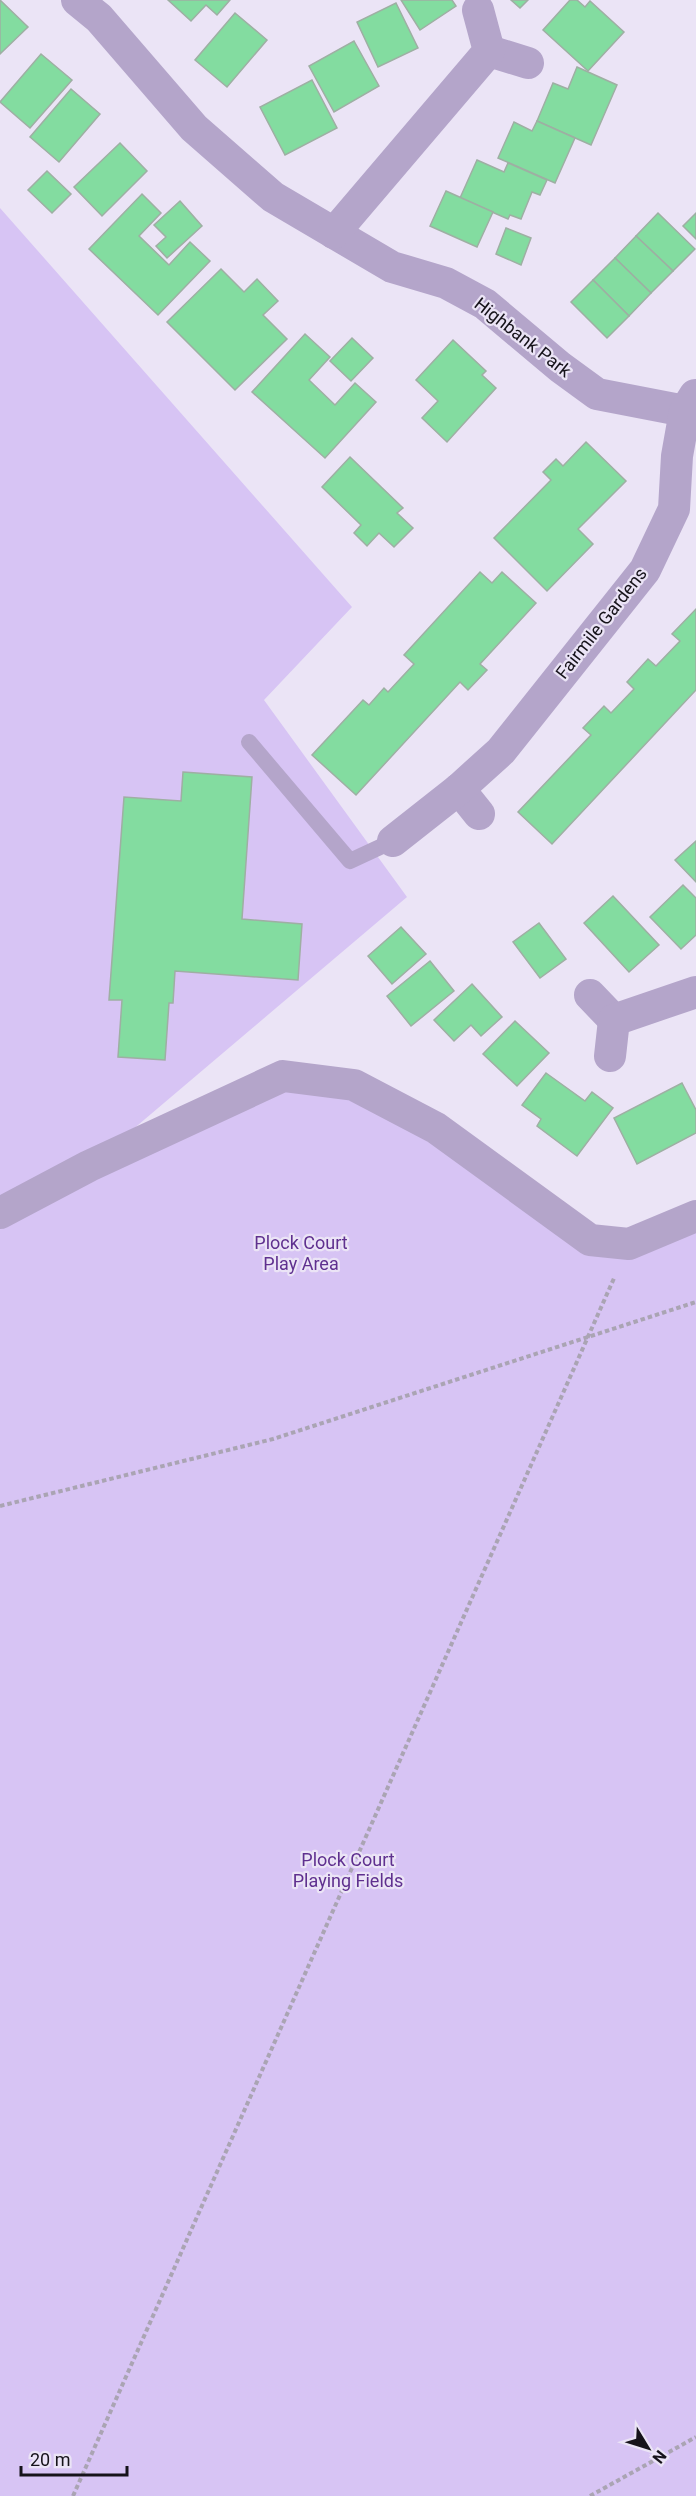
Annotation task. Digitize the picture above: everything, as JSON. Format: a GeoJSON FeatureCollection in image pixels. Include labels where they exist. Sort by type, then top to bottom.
{"type":"FeatureCollection","features":[{"type":"Feature","properties":{"kind":"street","name":"Highbank Park"},"geometry":{"type":"LineString","coordinates":[[97,6],[194,128],[273,197],[392,267],[446,283],[485,304],[560,367],[597,394],[690,402]]}},
{"type":"Feature","properties":{"kind":"street"},"geometry":{"type":"LineString","coordinates":[[478,10],[489,51]]}},
{"type":"Feature","properties":{"kind":"street"},"geometry":{"type":"LineString","coordinates":[[334,233],[489,51]]}},
{"type":"Feature","properties":{"kind":"street"},"geometry":{"type":"LineString","coordinates":[[489,51],[528,63]]}},
{"type":"Feature","properties":{"kind":"street","name":"Fairmile Gardens"},"geometry":{"type":"LineString","coordinates":[[393,841],[459,789],[501,750],[645,570],[674,509],[677,456],[690,402]]}},
{"type":"Feature","properties":{"kind":"street"},"geometry":{"type":"LineString","coordinates":[[459,789],[479,814]]}},
{"type":"Feature","properties":{"kind":"street"},"geometry":{"type":"LineString","coordinates":[[614,1020],[696,992]]}},
{"type":"Feature","properties":{"kind":"street"},"geometry":{"type":"LineString","coordinates":[[590,995],[614,1020]]}},
{"type":"Feature","properties":{"kind":"street"},"geometry":{"type":"LineString","coordinates":[[610,1056],[614,1020]]}},
{"type":"Feature","properties":{"kind":"street"},"geometry":{"type":"LineString","coordinates":[[0,1213],[89,1166],[284,1076],[354,1085],[436,1128],[590,1240],[629,1244],[696,1216]]}},
{"type":"Feature","properties":{"kind":"lane"},"geometry":{"type":"LineString","coordinates":[[249,742],[350,861],[393,841]]}},
{"type":"Feature","properties":{"kind":"path"},"geometry":{"type":"LineString","coordinates":[[73,2496],[629,1244]]}},
{"type":"Feature","properties":{"kind":"path"},"geometry":{"type":"LineString","coordinates":[[0,1506],[273,1439],[696,1302]]}},
{"type":"Feature","properties":{"kind":"path"},"geometry":{"type":"LineString","coordinates":[[590,2496],[696,2437]]}},
{"type":"Feature","properties":{"kind":"green space","name":"Plock Court Playing Fields"},"geometry":{"type":"Polygon","coordinates":[[[0,208],[352,607],[264,700],[407,897],[92,1164],[283,1076],[354,1085],[590,1240],[696,1216],[696,2496],[0,2496],[0,208]]]}},
{"type":"Feature","properties":{"kind":"building"},"geometry":{"type":"Polygon","coordinates":[[[0,0],[28,27],[0,54],[0,0]]]}},
{"type":"Feature","properties":{"kind":"building"},"geometry":{"type":"Polygon","coordinates":[[[168,0],[230,0],[217,15],[206,5],[191,21],[168,0]]]}},
{"type":"Feature","properties":{"kind":"building"},"geometry":{"type":"Polygon","coordinates":[[[401,0],[452,0],[456,6],[420,30],[401,0]]]}},
{"type":"Feature","properties":{"kind":"building"},"geometry":{"type":"Polygon","coordinates":[[[511,0],[528,0],[520,8],[511,0]]]}},
{"type":"Feature","properties":{"kind":"building"},"geometry":{"type":"Polygon","coordinates":[[[570,0],[577,0],[585,7],[590,1],[624,32],[588,71],[543,30],[570,0]]]}},
{"type":"Feature","properties":{"kind":"building"},"geometry":{"type":"Polygon","coordinates":[[[396,3],[418,48],[378,67],[357,22],[396,3]]]}},
{"type":"Feature","properties":{"kind":"building"},"geometry":{"type":"Polygon","coordinates":[[[235,13],[267,40],[227,87],[195,60],[235,13]]]}},
{"type":"Feature","properties":{"kind":"building"},"geometry":{"type":"Polygon","coordinates":[[[354,41],[379,86],[334,112],[309,66],[354,41]]]}},
{"type":"Feature","properties":{"kind":"building"},"geometry":{"type":"Polygon","coordinates":[[[41,54],[72,80],[30,128],[0,102],[41,54]]]}},
{"type":"Feature","properties":{"kind":"building"},"geometry":{"type":"Polygon","coordinates":[[[577,67],[617,85],[591,145],[537,121],[553,83],[568,89],[577,67]]]}},
{"type":"Feature","properties":{"kind":"building"},"geometry":{"type":"Polygon","coordinates":[[[312,80],[337,128],[285,155],[260,107],[312,80]]]}},
{"type":"Feature","properties":{"kind":"building"},"geometry":{"type":"Polygon","coordinates":[[[71,89],[100,114],[59,162],[30,137],[71,89]]]}},
{"type":"Feature","properties":{"kind":"building"},"geometry":{"type":"Polygon","coordinates":[[[537,121],[575,138],[555,183],[498,158],[514,122],[532,131],[537,121]]]}},
{"type":"Feature","properties":{"kind":"building"},"geometry":{"type":"Polygon","coordinates":[[[120,143],[147,171],[102,216],[74,187],[120,143]]]}},
{"type":"Feature","properties":{"kind":"building"},"geometry":{"type":"Polygon","coordinates":[[[477,160],[504,172],[508,163],[547,180],[540,195],[532,192],[521,219],[510,215],[508,219],[460,198],[477,160]]]}},
{"type":"Feature","properties":{"kind":"building"},"geometry":{"type":"Polygon","coordinates":[[[47,171],[71,194],[52,213],[28,190],[47,171]]]}},
{"type":"Feature","properties":{"kind":"building"},"geometry":{"type":"Polygon","coordinates":[[[446,191],[493,212],[477,247],[430,226],[446,191]]]}},
{"type":"Feature","properties":{"kind":"building"},"geometry":{"type":"Polygon","coordinates":[[[142,194],[161,213],[139,236],[169,265],[190,242],[210,261],[158,315],[89,249],[142,194]]]}},
{"type":"Feature","properties":{"kind":"building"},"geometry":{"type":"Polygon","coordinates":[[[180,201],[202,226],[167,258],[156,246],[166,237],[154,225],[180,201]]]}},
{"type":"Feature","properties":{"kind":"building"},"geometry":{"type":"Polygon","coordinates":[[[658,213],[695,249],[673,271],[636,236],[658,213]]]}},
{"type":"Feature","properties":{"kind":"building"},"geometry":{"type":"Polygon","coordinates":[[[696,213],[696,239],[683,226],[696,213]]]}},
{"type":"Feature","properties":{"kind":"building"},"geometry":{"type":"Polygon","coordinates":[[[506,228],[531,238],[521,265],[496,254],[506,228]]]}},
{"type":"Feature","properties":{"kind":"building"},"geometry":{"type":"Polygon","coordinates":[[[636,236],[673,271],[651,293],[615,258],[636,236]]]}},
{"type":"Feature","properties":{"kind":"building"},"geometry":{"type":"Polygon","coordinates":[[[615,258],[651,293],[629,316],[593,280],[615,258]]]}},
{"type":"Feature","properties":{"kind":"building"},"geometry":{"type":"Polygon","coordinates":[[[221,269],[244,292],[257,279],[278,301],[263,315],[287,339],[235,390],[167,322],[221,269]]]}},
{"type":"Feature","properties":{"kind":"building"},"geometry":{"type":"Polygon","coordinates":[[[593,280],[629,316],[607,338],[571,302],[593,280]]]}},
{"type":"Feature","properties":{"kind":"building"},"geometry":{"type":"Polygon","coordinates":[[[305,334],[330,357],[309,380],[335,405],[355,383],[376,402],[325,458],[252,392],[305,334]]]}},
{"type":"Feature","properties":{"kind":"building"},"geometry":{"type":"Polygon","coordinates":[[[352,338],[373,358],[351,381],[330,361],[352,338]]]}},
{"type":"Feature","properties":{"kind":"building"},"geometry":{"type":"Polygon","coordinates":[[[453,340],[486,371],[482,375],[496,388],[447,442],[422,418],[438,401],[416,380],[453,340]]]}},
{"type":"Feature","properties":{"kind":"building"},"geometry":{"type":"Polygon","coordinates":[[[586,442],[626,481],[578,529],[593,544],[547,591],[494,538],[551,480],[543,472],[556,459],[563,466],[586,442]]]}},
{"type":"Feature","properties":{"kind":"building"},"geometry":{"type":"Polygon","coordinates":[[[350,457],[403,508],[397,513],[413,528],[394,547],[379,533],[367,546],[354,533],[361,525],[322,487],[350,457]]]}},
{"type":"Feature","properties":{"kind":"building"},"geometry":{"type":"Polygon","coordinates":[[[480,572],[492,583],[502,572],[536,603],[480,664],[487,670],[468,690],[460,682],[356,795],[312,755],[363,700],[369,705],[384,688],[388,692],[414,664],[404,655],[480,572]]]}},
{"type":"Feature","properties":{"kind":"building"},"geometry":{"type":"Polygon","coordinates":[[[696,609],[696,690],[552,844],[518,812],[591,735],[583,728],[604,706],[611,713],[634,689],[627,682],[648,659],[656,666],[680,641],[672,634],[696,609]]]}},
{"type":"Feature","properties":{"kind":"building"},"geometry":{"type":"Polygon","coordinates":[[[183,772],[252,777],[242,919],[302,924],[298,980],[175,971],[173,1003],[169,1003],[165,1060],[118,1057],[122,1000],[109,1000],[124,797],[181,801],[183,772]]]}},
{"type":"Feature","properties":{"kind":"building"},"geometry":{"type":"Polygon","coordinates":[[[696,841],[696,882],[675,860],[696,841]]]}},
{"type":"Feature","properties":{"kind":"building"},"geometry":{"type":"Polygon","coordinates":[[[683,885],[696,898],[696,935],[681,949],[650,917],[683,885]]]}},
{"type":"Feature","properties":{"kind":"building"},"geometry":{"type":"Polygon","coordinates":[[[613,896],[659,945],[629,972],[584,923],[613,896]]]}},
{"type":"Feature","properties":{"kind":"building"},"geometry":{"type":"Polygon","coordinates":[[[539,923],[566,959],[540,978],[513,942],[539,923]]]}},
{"type":"Feature","properties":{"kind":"building"},"geometry":{"type":"Polygon","coordinates":[[[401,927],[426,954],[392,984],[368,956],[401,927]]]}},
{"type":"Feature","properties":{"kind":"building"},"geometry":{"type":"Polygon","coordinates":[[[430,961],[454,991],[411,1026],[387,996],[430,961]]]}},
{"type":"Feature","properties":{"kind":"building"},"geometry":{"type":"Polygon","coordinates":[[[472,984],[502,1017],[481,1036],[471,1025],[454,1041],[434,1020],[472,984]]]}},
{"type":"Feature","properties":{"kind":"building"},"geometry":{"type":"Polygon","coordinates":[[[515,1021],[549,1053],[517,1086],[483,1054],[515,1021]]]}},
{"type":"Feature","properties":{"kind":"building"},"geometry":{"type":"Polygon","coordinates":[[[546,1073],[585,1101],[592,1092],[613,1108],[577,1156],[537,1126],[541,1119],[522,1105],[546,1073]]]}},
{"type":"Feature","properties":{"kind":"building"},"geometry":{"type":"Polygon","coordinates":[[[682,1083],[696,1110],[696,1133],[637,1164],[614,1118],[682,1083]]]}},
{"type":"Feature","properties":{"kind":"park label","name":"Plock Court Play Area"},"geometry":{"type":"Point","coordinates":[301,1252]}}]}
